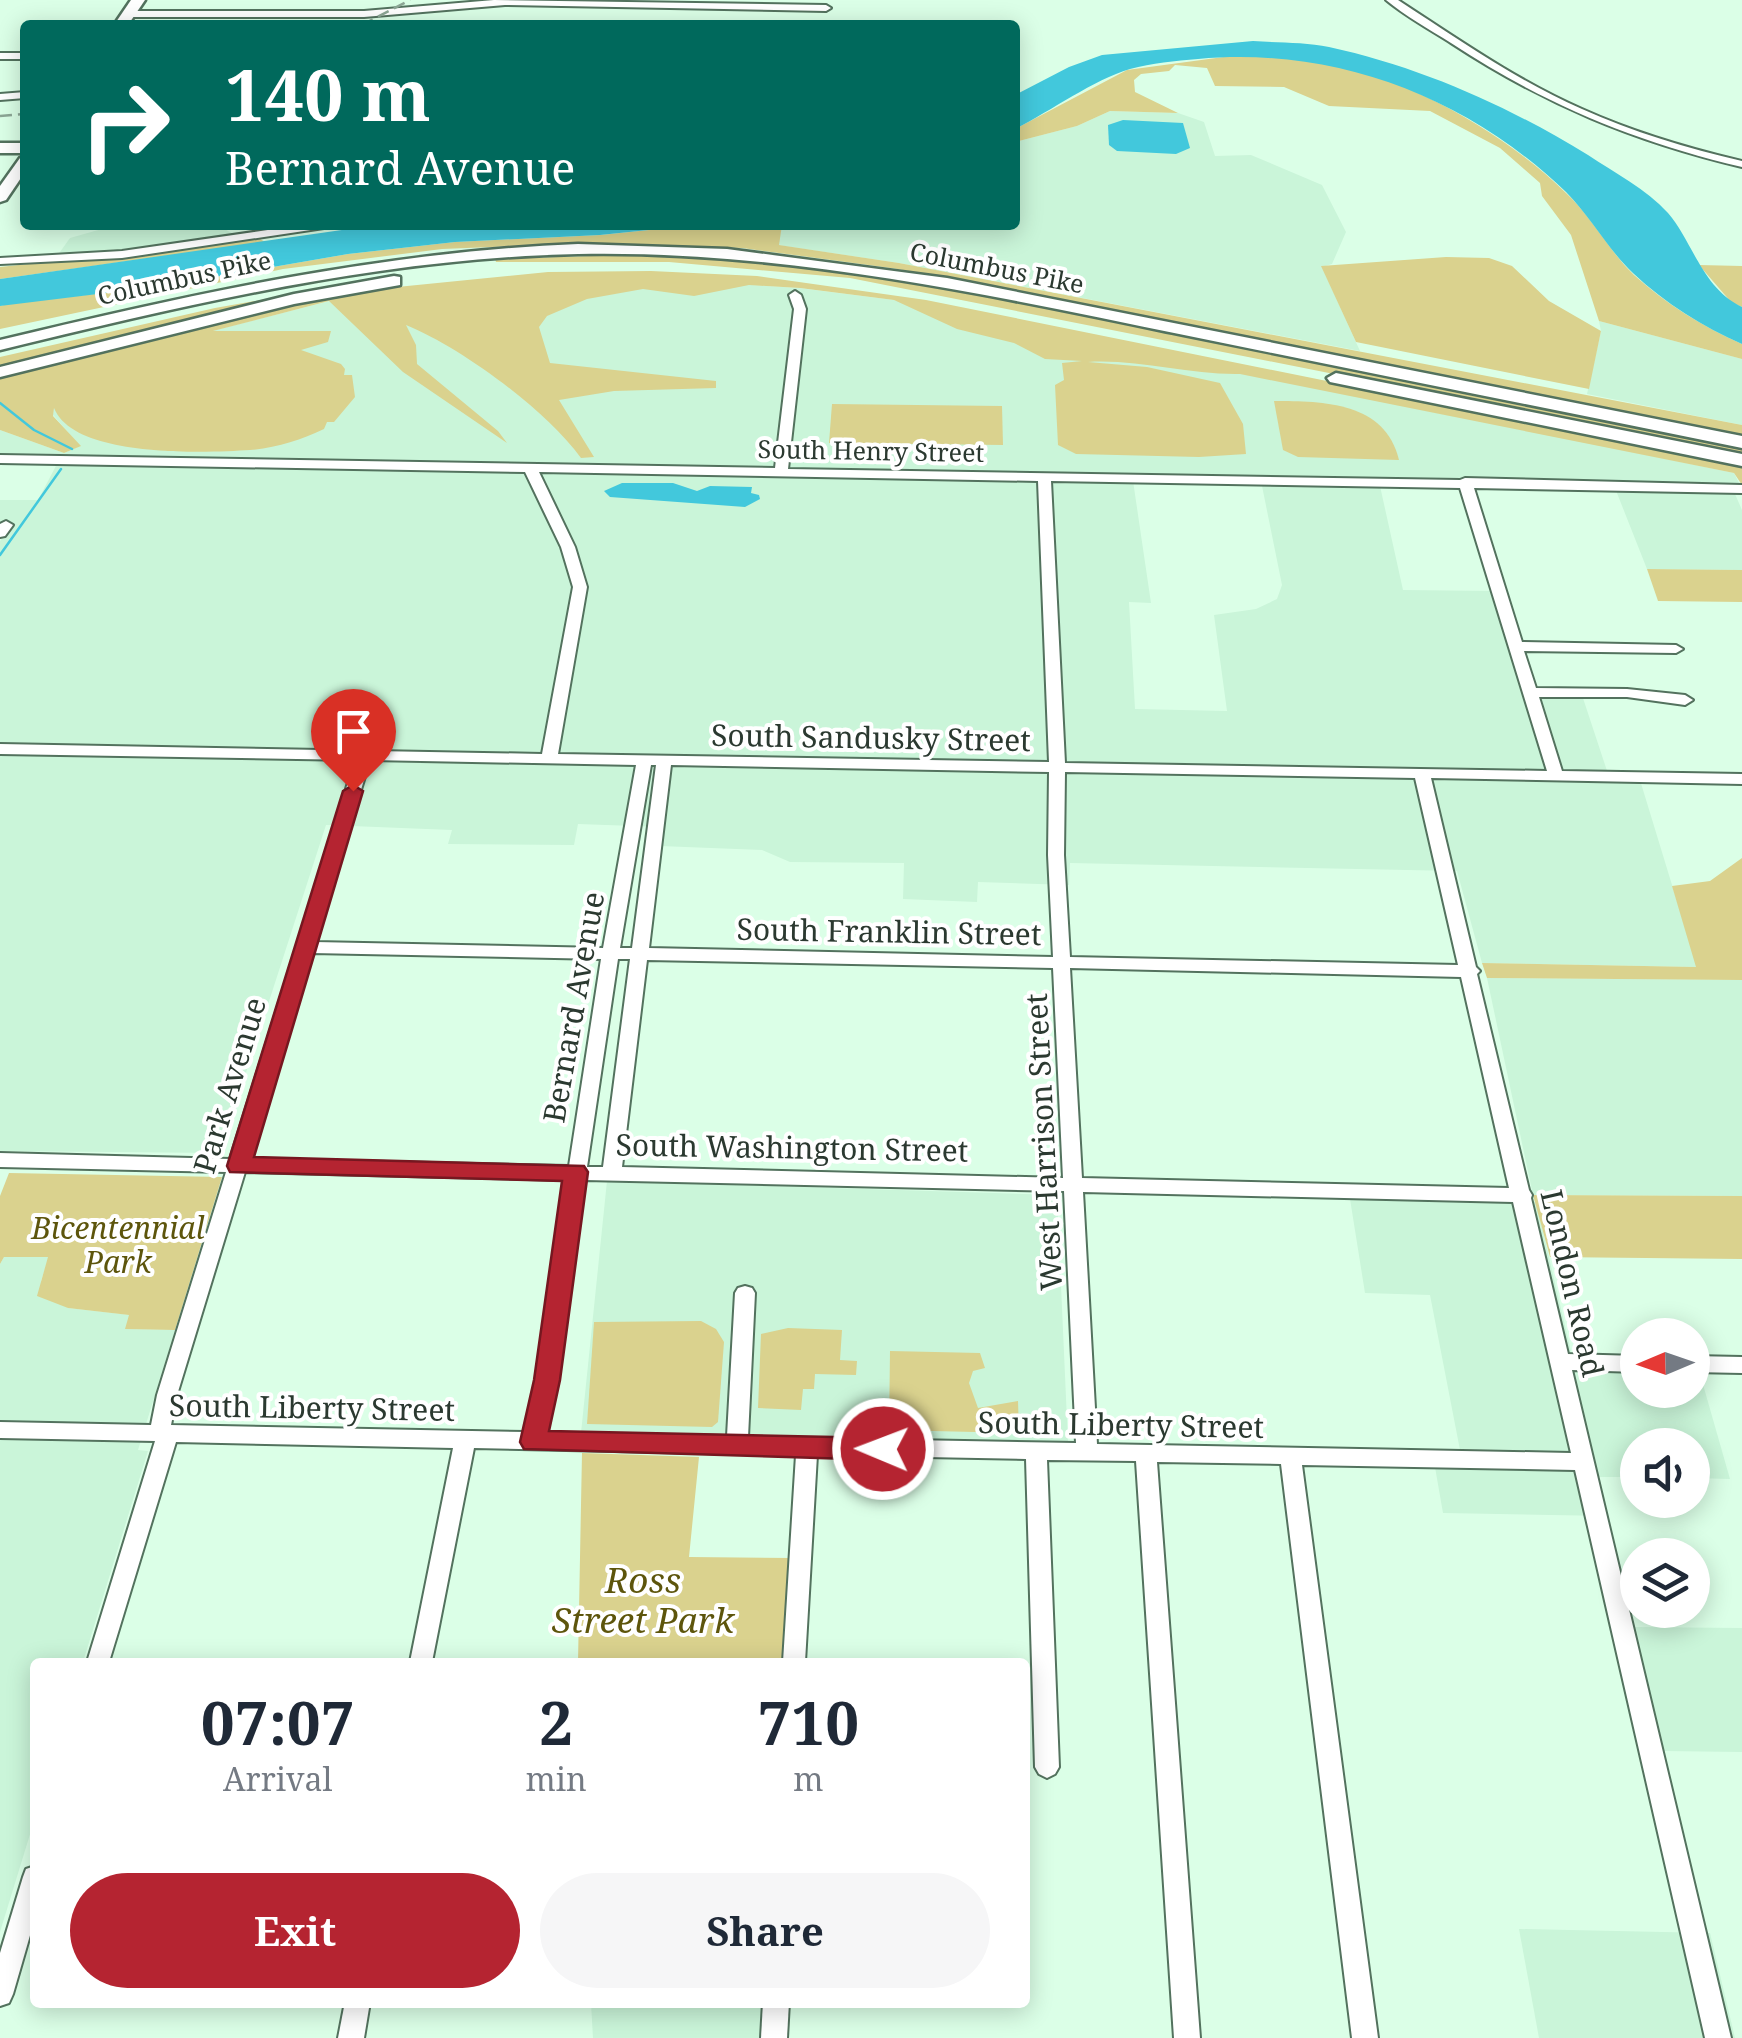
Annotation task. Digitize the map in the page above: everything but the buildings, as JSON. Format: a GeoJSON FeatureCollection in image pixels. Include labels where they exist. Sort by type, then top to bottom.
{"type":"FeatureCollection","features":[{"type":"Feature","properties":{"kind":"highway"},"geometry":{"type":"LineString","coordinates":[[125,20],[138,0]]}},
{"type":"Feature","properties":{"kind":"highway"},"geometry":{"type":"LineString","coordinates":[[0,198],[7,177]]}},
{"type":"Feature","properties":{"kind":"highway","name":"Columbus Pike"},"geometry":{"type":"LineString","coordinates":[[0,345],[289,280],[481,253],[659,249],[755,255],[858,268],[1742,442]]}},
{"type":"Feature","properties":{"kind":"highway"},"geometry":{"type":"LineString","coordinates":[[0,332],[306,269],[388,258],[481,253]]}},
{"type":"Feature","properties":{"kind":"highway","name":"Columbus Pike"},"geometry":{"type":"LineString","coordinates":[[0,354],[272,292],[399,274],[650,266],[746,270],[854,283],[1742,460]]}},
{"type":"Feature","properties":{"kind":"highway"},"geometry":{"type":"LineString","coordinates":[[0,372],[318,294],[460,271]]}},
{"type":"Feature","properties":{"kind":"street"},"geometry":{"type":"LineString","coordinates":[[303,14],[310,0]]}},
{"type":"Feature","properties":{"kind":"street"},"geometry":{"type":"LineString","coordinates":[[1391,0],[1571,108],[1654,140],[1742,164]]}},
{"type":"Feature","properties":{"kind":"street"},"geometry":{"type":"LineString","coordinates":[[125,20],[393,12],[434,4],[517,2],[828,4]]}},
{"type":"Feature","properties":{"kind":"street"},"geometry":{"type":"LineString","coordinates":[[379,20],[393,12]]}},
{"type":"Feature","properties":{"kind":"street"},"geometry":{"type":"LineString","coordinates":[[0,260],[67,260],[299,230]]}},
{"type":"Feature","properties":{"kind":"street"},"geometry":{"type":"LineString","coordinates":[[781,471],[800,309],[794,295]]}},
{"type":"Feature","properties":{"kind":"street","name":"South Henry Street"},"geometry":{"type":"LineString","coordinates":[[0,459],[1742,489]]}},
{"type":"Feature","properties":{"kind":"street"},"geometry":{"type":"LineString","coordinates":[[530,468],[568,547],[580,587],[549,759]]}},
{"type":"Feature","properties":{"kind":"street","name":"West Harrison Street"},"geometry":{"type":"LineString","coordinates":[[1044,476],[1057,768],[1056,855],[1087,1453]]}},
{"type":"Feature","properties":{"kind":"street"},"geometry":{"type":"LineString","coordinates":[[1466,482],[1556,776]]}},
{"type":"Feature","properties":{"kind":"street"},"geometry":{"type":"LineString","coordinates":[[1517,646],[1676,649]]}},
{"type":"Feature","properties":{"kind":"street"},"geometry":{"type":"LineString","coordinates":[[1530,692],[1628,694],[1686,700]]}},
{"type":"Feature","properties":{"kind":"street","name":"South Sandusky Street"},"geometry":{"type":"LineString","coordinates":[[0,749],[1742,779]]}},
{"type":"Feature","properties":{"kind":"street","name":"Park Avenue"},"geometry":{"type":"LineString","coordinates":[[99,1658],[164,1434],[167,1395],[364,756]]}},
{"type":"Feature","properties":{"kind":"street","name":"Bernard Avenue"},"geometry":{"type":"LineString","coordinates":[[533,1442],[547,1380],[576,1172],[644,760]]}},
{"type":"Feature","properties":{"kind":"street","name":"Bernard Avenue"},"geometry":{"type":"LineString","coordinates":[[612,1173],[664,761]]}},
{"type":"Feature","properties":{"kind":"street","name":"London Road"},"geometry":{"type":"LineString","coordinates":[[1422,774],[1471,970],[1718,2038]]}},
{"type":"Feature","properties":{"kind":"street","name":"South Franklin Street"},"geometry":{"type":"LineString","coordinates":[[306,947],[1471,970]]}},
{"type":"Feature","properties":{"kind":"street","name":"South Washington Street"},"geometry":{"type":"LineString","coordinates":[[1,1162],[1523,1195]]}},
{"type":"Feature","properties":{"kind":"street"},"geometry":{"type":"LineString","coordinates":[[737,1446],[745,1293]]}},
{"type":"Feature","properties":{"kind":"street"},"geometry":{"type":"LineString","coordinates":[[1560,1362],[1620,1364]]}},
{"type":"Feature","properties":{"kind":"street"},"geometry":{"type":"LineString","coordinates":[[1710,1364],[1742,1365]]}},
{"type":"Feature","properties":{"kind":"street","name":"South Liberty Street"},"geometry":{"type":"LineString","coordinates":[[0,1430],[1582,1462]]}},
{"type":"Feature","properties":{"kind":"street"},"geometry":{"type":"LineString","coordinates":[[422,1658],[465,1440]]}},
{"type":"Feature","properties":{"kind":"street"},"geometry":{"type":"LineString","coordinates":[[794,1658],[807,1447]]}},
{"type":"Feature","properties":{"kind":"street"},"geometry":{"type":"LineString","coordinates":[[1036,1452],[1047,1767]]}},
{"type":"Feature","properties":{"kind":"street"},"geometry":{"type":"LineString","coordinates":[[1146,1454],[1186,2038]]}},
{"type":"Feature","properties":{"kind":"street"},"geometry":{"type":"LineString","coordinates":[[1291,1457],[1365,2038]]}},
{"type":"Feature","properties":{"kind":"street"},"geometry":{"type":"LineString","coordinates":[[1,1987],[30,1893]]}},
{"type":"Feature","properties":{"kind":"street"},"geometry":{"type":"LineString","coordinates":[[351,2038],[357,2008]]}},
{"type":"Feature","properties":{"kind":"street"},"geometry":{"type":"LineString","coordinates":[[774,2038],[776,2008]]}},
{"type":"Feature","properties":{"kind":"shaded area"},"geometry":{"type":"Polygon","coordinates":[[[1110,111],[1178,113],[1204,122],[1215,156],[1251,155],[1322,185],[1346,232],[1332,264],[1322,267],[1360,351],[899,263],[778,245],[781,230],[1020,230],[1020,141],[1077,126],[1110,111]]]}},
{"type":"Feature","properties":{"kind":"shaded area"},"geometry":{"type":"Polygon","coordinates":[[[98,230],[226,230],[243,239],[55,259],[70,238],[98,230]]]}},
{"type":"Feature","properties":{"kind":"shaded area"},"geometry":{"type":"Polygon","coordinates":[[[639,278],[799,288],[894,300],[1734,473],[1740,485],[1731,485],[1742,510],[1742,570],[1647,569],[1613,483],[1378,477],[1403,590],[1496,591],[1527,688],[1580,689],[1610,780],[1640,780],[1697,967],[1482,963],[1457,871],[1070,863],[1069,885],[978,882],[977,902],[903,899],[904,863],[790,862],[762,850],[660,846],[662,827],[578,824],[574,845],[448,844],[452,830],[326,825],[220,1153],[0,1151],[0,541],[9,529],[0,529],[0,500],[38,500],[57,464],[0,462],[0,430],[64,453],[80,446],[53,415],[56,391],[78,373],[110,357],[330,301],[639,278]],[[1132,474],[1151,603],[1129,602],[1135,709],[1227,711],[1214,615],[1256,609],[1277,599],[1282,585],[1260,476],[1132,474]]]}},
{"type":"Feature","properties":{"kind":"shaded area"},"geometry":{"type":"Polygon","coordinates":[[[1599,321],[1742,359],[1742,425],[1587,394],[1601,331],[1599,321]]]}},
{"type":"Feature","properties":{"kind":"shaded area"},"geometry":{"type":"Polygon","coordinates":[[[1487,978],[1742,980],[1742,1196],[1533,1195],[1487,978]]]}},
{"type":"Feature","properties":{"kind":"shaded area"},"geometry":{"type":"Polygon","coordinates":[[[607,1181],[1057,1195],[1068,1443],[581,1433],[607,1181]]]}},
{"type":"Feature","properties":{"kind":"shaded area"},"geometry":{"type":"Polygon","coordinates":[[[1350,1199],[1536,1202],[1574,1364],[1620,1365],[1620,1408],[1710,1408],[1730,1479],[1710,1478],[1710,1428],[1620,1428],[1620,1477],[1598,1477],[1607,1516],[1443,1513],[1432,1450],[1460,1450],[1430,1295],[1365,1293],[1350,1199]]]}},
{"type":"Feature","properties":{"kind":"shaded area"},"geometry":{"type":"Polygon","coordinates":[[[4,1257],[49,1257],[41,1281],[68,1308],[130,1315],[126,1329],[175,1330],[138,1450],[148,1451],[84,1658],[30,1658],[30,1834],[0,1932],[0,1264],[4,1257]]]}},
{"type":"Feature","properties":{"kind":"shaded area"},"geometry":{"type":"Polygon","coordinates":[[[1632,1628],[1742,1628],[1742,1752],[1663,1751],[1632,1628]]]}},
{"type":"Feature","properties":{"kind":"shaded area"},"geometry":{"type":"Polygon","coordinates":[[[1519,1929],[1710,1933],[1735,2038],[1539,2038],[1519,1929]]]}},
{"type":"Feature","properties":{"kind":"shaded area"},"geometry":{"type":"Polygon","coordinates":[[[591,2008],[763,2008],[761,2038],[593,2038],[591,2008]]]}},
{"type":"Feature","properties":{"kind":"green space"},"geometry":{"type":"Polygon","coordinates":[[[1231,56],[1294,57],[1348,67],[1416,92],[1482,128],[1541,170],[1584,213],[1625,266],[1685,314],[1742,344],[1742,359],[1599,321],[1571,235],[1542,196],[1540,183],[1500,148],[1430,111],[1329,106],[1284,87],[1215,86],[1207,68],[1175,65],[1169,71],[1141,74],[1134,80],[1135,92],[1178,113],[1110,111],[1077,126],[1020,141],[1020,126],[1127,70],[1231,56]]]}},
{"type":"Feature","properties":{"kind":"green space"},"geometry":{"type":"Polygon","coordinates":[[[649,230],[781,230],[779,245],[899,263],[1742,425],[1742,436],[898,269],[742,248],[593,243],[442,249],[283,269],[0,329],[0,306],[8,304],[163,286],[348,254],[455,242],[649,230]]]}},
{"type":"Feature","properties":{"kind":"green space"},"geometry":{"type":"Polygon","coordinates":[[[260,239],[265,242],[0,279],[0,267],[260,239]]]}},
{"type":"Feature","properties":{"kind":"green space"},"geometry":{"type":"Polygon","coordinates":[[[657,254],[810,264],[942,285],[1742,446],[1742,455],[850,278],[669,262],[495,259],[657,254]]]}},
{"type":"Feature","properties":{"kind":"green space"},"geometry":{"type":"Polygon","coordinates":[[[1446,257],[1489,258],[1512,266],[1549,301],[1601,331],[1589,389],[1356,342],[1321,266],[1446,257]]]}},
{"type":"Feature","properties":{"kind":"green space"},"geometry":{"type":"Polygon","coordinates":[[[1699,265],[1742,266],[1742,307],[1731,302],[1699,265]]]}},
{"type":"Feature","properties":{"kind":"green space"},"geometry":{"type":"Polygon","coordinates":[[[548,272],[757,276],[926,300],[1742,465],[1742,485],[1734,473],[1240,374],[1107,362],[1088,362],[1147,367],[1220,383],[1243,424],[1246,454],[1076,454],[1058,445],[1055,385],[1064,380],[1062,363],[1082,361],[1045,359],[1014,343],[957,329],[894,300],[749,285],[694,296],[643,289],[587,299],[547,316],[539,327],[550,363],[716,381],[716,388],[614,391],[559,400],[594,457],[581,458],[525,400],[476,364],[406,325],[416,345],[417,364],[498,431],[507,443],[403,372],[329,301],[213,331],[331,331],[328,342],[301,350],[341,364],[344,375],[352,375],[355,397],[334,422],[327,422],[324,429],[306,437],[250,450],[142,449],[86,436],[66,424],[54,408],[53,416],[81,446],[64,453],[0,430],[0,376],[347,292],[548,272]]]}},
{"type":"Feature","properties":{"kind":"green space"},"geometry":{"type":"Polygon","coordinates":[[[358,283],[0,369],[0,357],[215,308],[358,283]]]}},
{"type":"Feature","properties":{"kind":"green space"},"geometry":{"type":"Polygon","coordinates":[[[1274,401],[1332,404],[1366,416],[1381,426],[1399,460],[1298,457],[1283,450],[1274,401]]]}},
{"type":"Feature","properties":{"kind":"green space"},"geometry":{"type":"Polygon","coordinates":[[[832,404],[1002,406],[1003,445],[829,443],[832,404]]]}},
{"type":"Feature","properties":{"kind":"green space"},"geometry":{"type":"Polygon","coordinates":[[[1647,569],[1742,570],[1742,602],[1658,601],[1647,569]]]}},
{"type":"Feature","properties":{"kind":"green space"},"geometry":{"type":"Polygon","coordinates":[[[1742,858],[1742,980],[1487,978],[1482,963],[1696,967],[1672,886],[1710,881],[1742,858]]]}},
{"type":"Feature","properties":{"kind":"green space","name":"Bicentennial Park"},"geometry":{"type":"Polygon","coordinates":[[[9,1173],[222,1177],[175,1330],[125,1329],[129,1315],[68,1308],[37,1296],[48,1257],[4,1257],[0,1264],[0,1196],[9,1173]]]}},
{"type":"Feature","properties":{"kind":"green space"},"geometry":{"type":"Polygon","coordinates":[[[1533,1195],[1742,1196],[1742,1259],[1550,1257],[1533,1195]]]}},
{"type":"Feature","properties":{"kind":"green space"},"geometry":{"type":"Polygon","coordinates":[[[701,1321],[716,1329],[724,1342],[718,1422],[712,1427],[587,1424],[594,1322],[701,1321]]]}},
{"type":"Feature","properties":{"kind":"green space"},"geometry":{"type":"Polygon","coordinates":[[[788,1328],[842,1330],[840,1360],[857,1361],[856,1375],[815,1374],[814,1389],[803,1389],[801,1410],[758,1408],[761,1334],[788,1328]]]}},
{"type":"Feature","properties":{"kind":"green space"},"geometry":{"type":"Polygon","coordinates":[[[890,1351],[980,1353],[985,1368],[973,1371],[969,1383],[978,1408],[1018,1401],[1019,1433],[889,1430],[890,1351]]]}},
{"type":"Feature","properties":{"kind":"green space","name":"Ross Street Park"},"geometry":{"type":"Polygon","coordinates":[[[582,1453],[699,1457],[689,1557],[792,1558],[784,1658],[578,1658],[582,1453]]]}},
{"type":"Feature","properties":{"kind":"water"},"geometry":{"type":"Polygon","coordinates":[[[1253,41],[1320,45],[1397,65],[1495,105],[1588,155],[1659,204],[1677,225],[1708,277],[1728,299],[1742,307],[1742,344],[1685,314],[1646,285],[1616,255],[1566,192],[1486,129],[1396,85],[1349,70],[1249,57],[1147,65],[1101,80],[1020,126],[1020,92],[1102,55],[1253,41]]]}},
{"type":"Feature","properties":{"kind":"water"},"geometry":{"type":"Polygon","coordinates":[[[1123,120],[1183,123],[1190,148],[1176,154],[1117,151],[1109,145],[1108,125],[1123,120]]]}},
{"type":"Feature","properties":{"kind":"water"},"geometry":{"type":"Polygon","coordinates":[[[342,230],[648,230],[455,242],[348,254],[163,286],[0,306],[0,279],[342,230]]]}},
{"type":"Feature","properties":{"kind":"water"},"geometry":{"type":"Polygon","coordinates":[[[622,483],[673,483],[697,491],[710,486],[752,487],[751,493],[760,499],[745,507],[610,497],[604,491],[622,483]]]}},
{"type":"Feature","properties":{"kind":"waterway"},"geometry":{"type":"LineString","coordinates":[[0,403],[34,430],[72,449]]}},
{"type":"Feature","properties":{"kind":"waterway"},"geometry":{"type":"LineString","coordinates":[[0,555],[61,469]]}},
{"type":"Feature","properties":{"kind":"railway"},"geometry":{"type":"LineString","coordinates":[[372,20],[410,0]]}},
{"type":"Feature","properties":{"kind":"railway"},"geometry":{"type":"LineString","coordinates":[[0,116],[20,114]]}},
{"type":"Feature","properties":{"kind":"route"},"geometry":{"type":"LineString","coordinates":[[353,791],[239,1166],[576,1172],[547,1380],[533,1442],[883,1449]]}}]}
